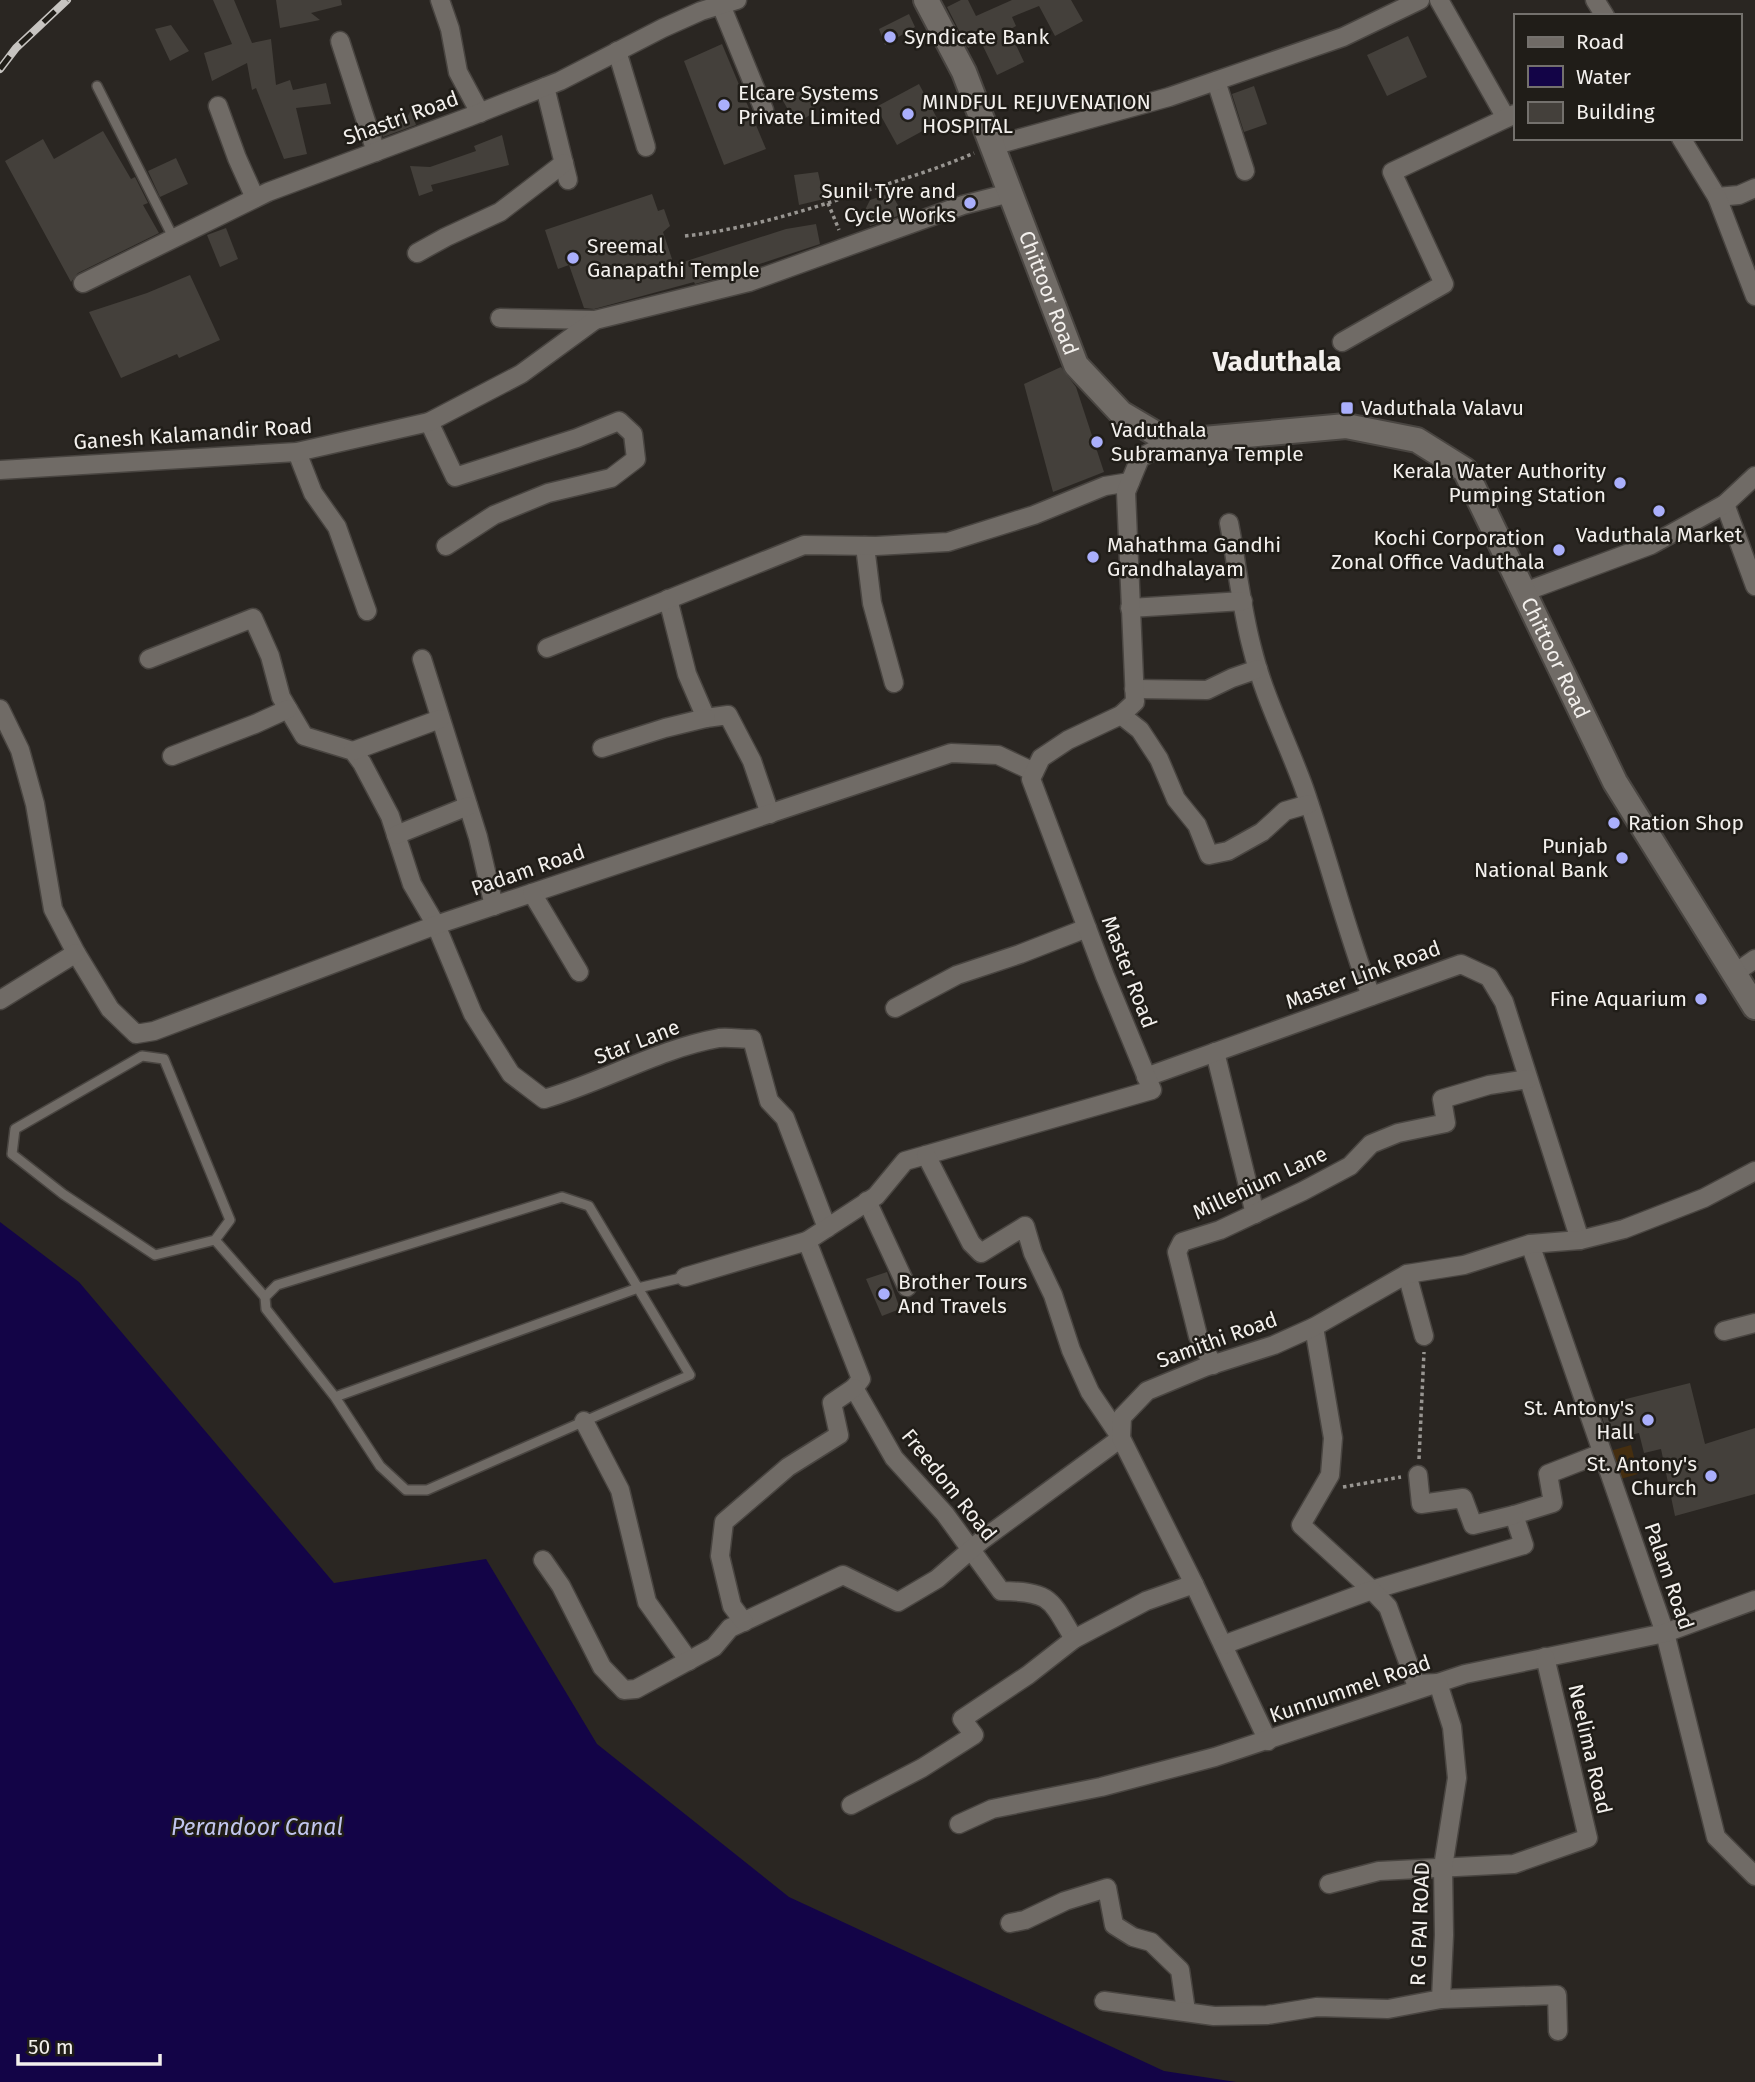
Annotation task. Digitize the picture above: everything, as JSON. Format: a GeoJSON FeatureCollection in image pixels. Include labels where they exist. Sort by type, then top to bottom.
{"type":"FeatureCollection","features":[{"type":"Feature","properties":{"kind":"main road","name":"Chittoor Road"},"geometry":{"type":"LineString","coordinates":[[926,0],[964,72],[1076,365],[1121,413],[1170,442],[1346,426],[1417,440],[1465,470],[1615,782],[1755,1007]]}},
{"type":"Feature","properties":{"kind":"street"},"geometry":{"type":"LineString","coordinates":[[440,0],[450,29],[458,72],[480,113]]}},
{"type":"Feature","properties":{"kind":"street"},"geometry":{"type":"LineString","coordinates":[[1342,342],[1444,284],[1392,172],[1511,116],[1439,0]]}},
{"type":"Feature","properties":{"kind":"street"},"geometry":{"type":"LineString","coordinates":[[992,146],[1169,97],[1216,81],[1343,37],[1408,2]]}},
{"type":"Feature","properties":{"kind":"street"},"geometry":{"type":"LineString","coordinates":[[729,3],[764,110]]}},
{"type":"Feature","properties":{"kind":"street","name":"Shastri Road"},"geometry":{"type":"LineString","coordinates":[[83,282],[255,198],[545,87],[699,6],[729,3]]}},
{"type":"Feature","properties":{"kind":"street"},"geometry":{"type":"LineString","coordinates":[[340,41],[376,152]]}},
{"type":"Feature","properties":{"kind":"street"},"geometry":{"type":"LineString","coordinates":[[617,51],[646,147]]}},
{"type":"Feature","properties":{"kind":"street"},"geometry":{"type":"LineString","coordinates":[[1216,81],[1245,171]]}},
{"type":"Feature","properties":{"kind":"street"},"geometry":{"type":"LineString","coordinates":[[417,253],[500,212],[566,171],[545,87]]}},
{"type":"Feature","properties":{"kind":"street"},"geometry":{"type":"LineString","coordinates":[[218,106],[255,198]]}},
{"type":"Feature","properties":{"kind":"street"},"geometry":{"type":"LineString","coordinates":[[1682,140],[1717,197],[1755,296]]}},
{"type":"Feature","properties":{"kind":"street"},"geometry":{"type":"LineString","coordinates":[[1717,197],[1739,195],[1755,188]]}},
{"type":"Feature","properties":{"kind":"street","name":"Ganesh Kalamandir Road"},"geometry":{"type":"LineString","coordinates":[[0,470],[296,452],[429,422],[521,374],[596,320],[750,282],[963,205],[1010,192]]}},
{"type":"Feature","properties":{"kind":"street"},"geometry":{"type":"LineString","coordinates":[[500,318],[596,320]]}},
{"type":"Feature","properties":{"kind":"street"},"geometry":{"type":"LineString","coordinates":[[429,422],[454,477],[577,438],[619,421],[633,434],[635,447],[636,459],[611,478],[548,493],[505,510],[446,546]]}},
{"type":"Feature","properties":{"kind":"street"},"geometry":{"type":"LineString","coordinates":[[1034,772],[1041,758],[1068,740],[1121,715],[1135,702],[1126,492],[1140,458],[1170,442]]}},
{"type":"Feature","properties":{"kind":"street"},"geometry":{"type":"LineString","coordinates":[[296,452],[313,493],[337,527],[367,611]]}},
{"type":"Feature","properties":{"kind":"street"},"geometry":{"type":"LineString","coordinates":[[1524,592],[1651,545],[1725,504],[1755,476]]}},
{"type":"Feature","properties":{"kind":"street"},"geometry":{"type":"LineString","coordinates":[[547,648],[804,545],[865,546],[948,542],[1034,515],[1105,486],[1130,482]]}},
{"type":"Feature","properties":{"kind":"street"},"geometry":{"type":"LineString","coordinates":[[1725,504],[1755,586]]}},
{"type":"Feature","properties":{"kind":"street"},"geometry":{"type":"LineString","coordinates":[[1229,523],[1258,670],[1309,804],[1350,941],[1371,996]]}},
{"type":"Feature","properties":{"kind":"street"},"geometry":{"type":"LineString","coordinates":[[865,546],[872,603],[894,683]]}},
{"type":"Feature","properties":{"kind":"street"},"geometry":{"type":"LineString","coordinates":[[668,599],[687,674],[706,718]]}},
{"type":"Feature","properties":{"kind":"street"},"geometry":{"type":"LineString","coordinates":[[1130,608],[1243,601]]}},
{"type":"Feature","properties":{"kind":"street"},"geometry":{"type":"LineString","coordinates":[[149,659],[253,618],[270,656],[281,697],[304,736],[353,751],[362,763],[390,816],[412,884],[436,925]]}},
{"type":"Feature","properties":{"kind":"street"},"geometry":{"type":"LineString","coordinates":[[422,659],[478,837],[494,906]]}},
{"type":"Feature","properties":{"kind":"street"},"geometry":{"type":"LineString","coordinates":[[1134,689],[1207,690],[1258,670]]}},
{"type":"Feature","properties":{"kind":"street","name":"Padam Road"},"geometry":{"type":"LineString","coordinates":[[0,709],[20,750],[35,804],[53,909],[110,1009],[136,1034],[154,1031],[436,925],[951,753],[998,755],[1034,772]]}},
{"type":"Feature","properties":{"kind":"street"},"geometry":{"type":"LineString","coordinates":[[172,756],[288,709]]}},
{"type":"Feature","properties":{"kind":"street"},"geometry":{"type":"LineString","coordinates":[[603,748],[664,728],[728,715],[752,761],[770,814]]}},
{"type":"Feature","properties":{"kind":"street"},"geometry":{"type":"LineString","coordinates":[[1121,715],[1140,730],[1159,759],[1176,799],[1198,825],[1209,855],[1228,851],[1262,832],[1285,811],[1309,804]]}},
{"type":"Feature","properties":{"kind":"street"},"geometry":{"type":"LineString","coordinates":[[353,751],[440,719]]}},
{"type":"Feature","properties":{"kind":"street","name":"Master Road"},"geometry":{"type":"LineString","coordinates":[[1034,772],[1031,779],[1146,1077]]}},
{"type":"Feature","properties":{"kind":"street"},"geometry":{"type":"LineString","coordinates":[[396,835],[468,806]]}},
{"type":"Feature","properties":{"kind":"street"},"geometry":{"type":"LineString","coordinates":[[532,893],[579,972]]}},
{"type":"Feature","properties":{"kind":"street","name":"Star Lane"},"geometry":{"type":"LineString","coordinates":[[436,925],[473,1014],[511,1074],[544,1100],[579,1089],[665,1052],[721,1038],[752,1039],[769,1101],[785,1118],[827,1228]]}},
{"type":"Feature","properties":{"kind":"street"},"geometry":{"type":"LineString","coordinates":[[895,1008],[957,975],[1087,928]]}},
{"type":"Feature","properties":{"kind":"street"},"geometry":{"type":"LineString","coordinates":[[0,1000],[76,953]]}},
{"type":"Feature","properties":{"kind":"street"},"geometry":{"type":"LineString","coordinates":[[1735,973],[1755,958]]}},
{"type":"Feature","properties":{"kind":"street","name":"Master Link Road"},"geometry":{"type":"LineString","coordinates":[[1146,1077],[1461,964],[1489,977],[1504,1002],[1580,1240]]}},
{"type":"Feature","properties":{"kind":"street"},"geometry":{"type":"LineString","coordinates":[[1215,1052],[1255,1214]]}},
{"type":"Feature","properties":{"kind":"street"},"geometry":{"type":"LineString","coordinates":[[685,1277],[807,1241],[876,1196],[905,1161],[1152,1090],[1146,1077]]}},
{"type":"Feature","properties":{"kind":"street","name":"Millenium Lane"},"geometry":{"type":"LineString","coordinates":[[1213,1364],[1198,1336],[1177,1252],[1182,1242],[1220,1230],[1303,1191],[1350,1166],[1371,1144],[1398,1133],[1446,1123],[1442,1099],[1489,1085],[1528,1079]]}},
{"type":"Feature","properties":{"kind":"street"},"geometry":{"type":"LineString","coordinates":[[926,1155],[971,1243],[981,1253],[1025,1226],[1033,1253],[1053,1296],[1071,1350],[1090,1392],[1121,1438],[1268,1741]]}},
{"type":"Feature","properties":{"kind":"street","name":"Samithi Road"},"geometry":{"type":"LineString","coordinates":[[1121,1438],[1122,1417],[1147,1391],[1213,1364],[1274,1345],[1314,1327],[1407,1274],[1464,1265],[1530,1244],[1580,1240],[1623,1229],[1704,1198],[1755,1171]]}},
{"type":"Feature","properties":{"kind":"street"},"geometry":{"type":"LineString","coordinates":[[867,1202],[907,1287]]}},
{"type":"Feature","properties":{"kind":"street","name":"Freedom Road"},"geometry":{"type":"LineString","coordinates":[[807,1241],[861,1379],[853,1388],[894,1458],[914,1478],[972,1549],[1001,1591],[1030,1592],[1052,1602],[1074,1639]]}},
{"type":"Feature","properties":{"kind":"street","name":"Palam Road"},"geometry":{"type":"LineString","coordinates":[[1530,1244],[1665,1633],[1716,1837],[1755,1876]]}},
{"type":"Feature","properties":{"kind":"street"},"geometry":{"type":"LineString","coordinates":[[1407,1274],[1424,1336]]}},
{"type":"Feature","properties":{"kind":"street"},"geometry":{"type":"LineString","coordinates":[[1724,1331],[1755,1323]]}},
{"type":"Feature","properties":{"kind":"street"},"geometry":{"type":"LineString","coordinates":[[1314,1327],[1333,1438],[1330,1475],[1301,1525],[1388,1607],[1416,1684],[1438,1683]]}},
{"type":"Feature","properties":{"kind":"street"},"geometry":{"type":"LineString","coordinates":[[744,1622],[732,1606],[720,1556],[724,1522],[788,1467],[839,1435],[832,1403],[853,1388]]}},
{"type":"Feature","properties":{"kind":"street"},"geometry":{"type":"LineString","coordinates":[[584,1421],[620,1490],[647,1602],[689,1661]]}},
{"type":"Feature","properties":{"kind":"street"},"geometry":{"type":"LineString","coordinates":[[543,1560],[561,1586],[602,1667],[624,1690],[636,1689],[714,1647],[730,1628],[843,1575],[898,1602],[937,1579],[972,1549],[1121,1438]]}},
{"type":"Feature","properties":{"kind":"street"},"geometry":{"type":"LineString","coordinates":[[1418,1475],[1422,1504],[1463,1498],[1473,1525],[1553,1503],[1548,1474],[1602,1453]]}},
{"type":"Feature","properties":{"kind":"street"},"geometry":{"type":"LineString","coordinates":[[1223,1645],[1372,1590],[1524,1545],[1514,1515]]}},
{"type":"Feature","properties":{"kind":"street"},"geometry":{"type":"LineString","coordinates":[[851,1805],[922,1768],[974,1735],[962,1719],[1028,1675],[1074,1639],[1146,1601],[1194,1584]]}},
{"type":"Feature","properties":{"kind":"street","name":"Kunnummel Road"},"geometry":{"type":"LineString","coordinates":[[959,1824],[992,1809],[1101,1787],[1216,1757],[1465,1674],[1665,1633],[1755,1600]]}},
{"type":"Feature","properties":{"kind":"street","name":"Neelima Road"},"geometry":{"type":"LineString","coordinates":[[1329,1884],[1379,1871],[1514,1864],[1588,1838],[1545,1657]]}},
{"type":"Feature","properties":{"kind":"street","name":"R G PAI ROAD"},"geometry":{"type":"LineString","coordinates":[[1104,2001],[1214,2016],[1266,2015],[1317,2007],[1388,2008],[1441,1999],[1443,1867],[1457,1778],[1452,1727],[1438,1683]]}},
{"type":"Feature","properties":{"kind":"street"},"geometry":{"type":"LineString","coordinates":[[1010,1923],[1025,1920],[1065,1901],[1107,1888],[1114,1925],[1133,1937],[1150,1942],[1180,1970],[1186,2011]]}},
{"type":"Feature","properties":{"kind":"street"},"geometry":{"type":"LineString","coordinates":[[1441,1999],[1558,1995],[1558,2031]]}},
{"type":"Feature","properties":{"kind":"lane"},"geometry":{"type":"LineString","coordinates":[[97,86],[173,236]]}},
{"type":"Feature","properties":{"kind":"lane"},"geometry":{"type":"LineString","coordinates":[[142,1056],[163,1059],[230,1220],[215,1240],[155,1255],[63,1194],[12,1154],[15,1129],[142,1056]]}},
{"type":"Feature","properties":{"kind":"lane"},"geometry":{"type":"LineString","coordinates":[[215,1240],[265,1297],[266,1309],[335,1397],[380,1466],[406,1490],[427,1490],[690,1375],[589,1206],[562,1197],[277,1285],[265,1297]]}},
{"type":"Feature","properties":{"kind":"lane"},"geometry":{"type":"LineString","coordinates":[[335,1397],[638,1287],[685,1277]]}},
{"type":"Feature","properties":{"kind":"path"},"geometry":{"type":"LineString","coordinates":[[685,236],[726,231],[828,203],[945,166],[992,146]]}},
{"type":"Feature","properties":{"kind":"path"},"geometry":{"type":"LineString","coordinates":[[828,203],[845,247]]}},
{"type":"Feature","properties":{"kind":"path"},"geometry":{"type":"LineString","coordinates":[[1320,1491],[1418,1475],[1424,1336]]}},
{"type":"Feature","properties":{"kind":"shaded area"},"geometry":{"type":"Polygon","coordinates":[[[1631,1445],[1638,1474],[1617,1480],[1610,1451],[1631,1445]]]}},
{"type":"Feature","properties":{"kind":"water","name":"Perandoor Canal"},"geometry":{"type":"Polygon","coordinates":[[[0,1222],[79,1282],[334,1583],[486,1559],[597,1744],[789,1897],[1164,2071],[1236,2082],[0,2082],[0,1222]]]}},
{"type":"Feature","properties":{"kind":"building"},"geometry":{"type":"Polygon","coordinates":[[[213,0],[234,0],[252,43],[271,39],[276,85],[290,80],[293,90],[326,83],[331,104],[296,108],[307,154],[284,159],[256,88],[252,90],[247,63],[212,81],[204,53],[232,44],[213,0]]]}},
{"type":"Feature","properties":{"kind":"building"},"geometry":{"type":"Polygon","coordinates":[[[276,0],[341,0],[342,5],[311,13],[320,20],[280,28],[276,0]]]}},
{"type":"Feature","properties":{"kind":"building"},"geometry":{"type":"Polygon","coordinates":[[[961,0],[968,0],[976,16],[1012,0],[1071,0],[1083,21],[1055,36],[1039,6],[1012,17],[1016,26],[1009,30],[1024,62],[997,75],[981,42],[968,48],[947,7],[961,0]]]}},
{"type":"Feature","properties":{"kind":"building","name":"Syndicate Bank"},"geometry":{"type":"Polygon","coordinates":[[[909,14],[915,27],[885,45],[879,29],[909,14]]]}},
{"type":"Feature","properties":{"kind":"building"},"geometry":{"type":"Polygon","coordinates":[[[171,25],[189,51],[170,61],[155,29],[171,25]]]}},
{"type":"Feature","properties":{"kind":"building"},"geometry":{"type":"Polygon","coordinates":[[[1408,36],[1427,77],[1387,96],[1367,55],[1408,36]]]}},
{"type":"Feature","properties":{"kind":"building","name":"Elcare Systems Private Limited"},"geometry":{"type":"Polygon","coordinates":[[[722,44],[766,149],[724,165],[684,61],[722,44]]]}},
{"type":"Feature","properties":{"kind":"building","name":"MINDFUL REJUVENATION HOSPITAL"},"geometry":{"type":"Polygon","coordinates":[[[919,84],[939,122],[897,145],[876,107],[919,84]]]}},
{"type":"Feature","properties":{"kind":"building"},"geometry":{"type":"Polygon","coordinates":[[[1254,86],[1267,124],[1244,132],[1232,94],[1254,86]]]}},
{"type":"Feature","properties":{"kind":"building"},"geometry":{"type":"Polygon","coordinates":[[[805,89],[816,111],[796,124],[782,99],[805,89]]]}},
{"type":"Feature","properties":{"kind":"building"},"geometry":{"type":"Polygon","coordinates":[[[411,110],[416,125],[383,137],[382,133],[396,130],[392,115],[404,123],[411,110]]]}},
{"type":"Feature","properties":{"kind":"building"},"geometry":{"type":"Polygon","coordinates":[[[103,131],[131,179],[135,177],[148,203],[143,205],[159,233],[78,273],[71,282],[5,161],[43,139],[54,159],[103,131]]]}},
{"type":"Feature","properties":{"kind":"building"},"geometry":{"type":"Polygon","coordinates":[[[502,135],[509,165],[431,185],[433,191],[419,196],[410,166],[430,167],[476,151],[474,146],[502,135]]]}},
{"type":"Feature","properties":{"kind":"building"},"geometry":{"type":"Polygon","coordinates":[[[176,158],[188,184],[160,197],[148,171],[176,158]]]}},
{"type":"Feature","properties":{"kind":"building"},"geometry":{"type":"Polygon","coordinates":[[[818,172],[824,199],[799,205],[794,175],[818,172]]]}},
{"type":"Feature","properties":{"kind":"building"},"geometry":{"type":"Polygon","coordinates":[[[891,193],[903,214],[870,226],[865,210],[870,200],[891,193]]]}},
{"type":"Feature","properties":{"kind":"building","name":"Sreemal Ganapathi Temple"},"geometry":{"type":"Polygon","coordinates":[[[652,194],[658,211],[664,209],[670,226],[663,232],[674,265],[786,229],[816,224],[820,244],[695,284],[694,282],[594,309],[584,308],[569,265],[558,269],[545,230],[652,194]]]}},
{"type":"Feature","properties":{"kind":"building"},"geometry":{"type":"Polygon","coordinates":[[[226,228],[238,259],[220,267],[207,235],[226,228]]]}},
{"type":"Feature","properties":{"kind":"building"},"geometry":{"type":"Polygon","coordinates":[[[190,275],[220,340],[179,358],[177,354],[121,378],[89,312],[147,293],[190,275]]]}},
{"type":"Feature","properties":{"kind":"building"},"geometry":{"type":"Polygon","coordinates":[[[1061,367],[1076,387],[1104,472],[1053,492],[1024,384],[1061,367]]]}},
{"type":"Feature","properties":{"kind":"building","name":"Brother Tours And Travels"},"geometry":{"type":"Polygon","coordinates":[[[887,1272],[900,1309],[882,1316],[866,1279],[887,1272]]]}},
{"type":"Feature","properties":{"kind":"building"},"geometry":{"type":"Polygon","coordinates":[[[1690,1383],[1705,1444],[1755,1428],[1755,1494],[1675,1516],[1661,1449],[1644,1453],[1639,1433],[1610,1440],[1598,1406],[1690,1383]]]}},
{"type":"Feature","properties":{"kind":"railway"},"geometry":{"type":"LineString","coordinates":[[0,69],[16,48],[67,0]]}},
{"type":"Feature","properties":{"kind":"place","name":"Syndicate Bank"},"geometry":{"type":"Point","coordinates":[890,37]}},
{"type":"Feature","properties":{"kind":"place","name":"Elcare Systems Private Limited"},"geometry":{"type":"Point","coordinates":[724,105]}},
{"type":"Feature","properties":{"kind":"place","name":"MINDFUL REJUVENATION HOSPITAL"},"geometry":{"type":"Point","coordinates":[908,114]}},
{"type":"Feature","properties":{"kind":"place","name":"Sunil Tyre and Cycle Works"},"geometry":{"type":"Point","coordinates":[970,203]}},
{"type":"Feature","properties":{"kind":"place","name":"Sreemal Ganapathi Temple"},"geometry":{"type":"Point","coordinates":[573,258]}},
{"type":"Feature","properties":{"kind":"place","name":"Vaduthala Valavu"},"geometry":{"type":"Point","coordinates":[1347,408]}},
{"type":"Feature","properties":{"kind":"place","name":"Vaduthala Subramanya Temple"},"geometry":{"type":"Point","coordinates":[1097,442]}},
{"type":"Feature","properties":{"kind":"place","name":"Kerala Water Authority Pumping Station"},"geometry":{"type":"Point","coordinates":[1620,483]}},
{"type":"Feature","properties":{"kind":"place","name":"Vaduthala Market"},"geometry":{"type":"Point","coordinates":[1659,511]}},
{"type":"Feature","properties":{"kind":"place","name":"Kochi Corporation Zonal Office Vaduthala"},"geometry":{"type":"Point","coordinates":[1559,550]}},
{"type":"Feature","properties":{"kind":"place","name":"Mahathma Gandhi Grandhalayam"},"geometry":{"type":"Point","coordinates":[1093,557]}},
{"type":"Feature","properties":{"kind":"place","name":"Ration Shop"},"geometry":{"type":"Point","coordinates":[1614,823]}},
{"type":"Feature","properties":{"kind":"place","name":"Punjab National Bank"},"geometry":{"type":"Point","coordinates":[1622,858]}},
{"type":"Feature","properties":{"kind":"place","name":"Fine Aquarium"},"geometry":{"type":"Point","coordinates":[1701,999]}},
{"type":"Feature","properties":{"kind":"place","name":"Brother Tours And Travels"},"geometry":{"type":"Point","coordinates":[884,1294]}},
{"type":"Feature","properties":{"kind":"place","name":"St. Antony's Hall"},"geometry":{"type":"Point","coordinates":[1648,1420]}},
{"type":"Feature","properties":{"kind":"place","name":"St. Antony's Church"},"geometry":{"type":"Point","coordinates":[1711,1476]}},
{"type":"Feature","properties":{"kind":"district","name":"Vaduthala"},"geometry":{"type":"Point","coordinates":[1277,361]}}]}
